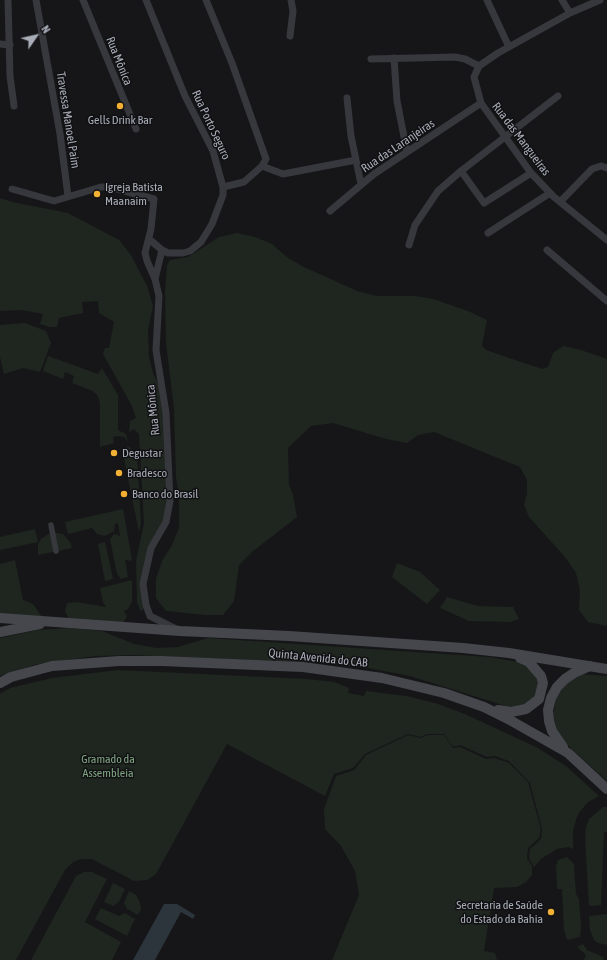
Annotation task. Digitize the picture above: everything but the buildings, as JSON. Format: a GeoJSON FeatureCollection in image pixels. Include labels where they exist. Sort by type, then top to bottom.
{"type":"FeatureCollection","features":[{"type":"Feature","properties":{"kind":"main road","name":"Quinta Avenida do CAB"},"geometry":{"type":"LineString","coordinates":[[0,618],[180,632],[289,636],[433,645],[509,653],[607,669]]}},
{"type":"Feature","properties":{"kind":"main road"},"geometry":{"type":"LineString","coordinates":[[0,632],[60,622]]}},
{"type":"Feature","properties":{"kind":"main road"},"geometry":{"type":"LineString","coordinates":[[484,707],[504,712],[518,712],[526,709],[539,699],[543,683],[536,668],[529,662],[509,653]]}},
{"type":"Feature","properties":{"kind":"main road","name":"Quinta Avenida do CAB"},"geometry":{"type":"LineString","coordinates":[[0,683],[12,677],[52,666],[80,663],[162,661],[303,667],[382,678],[444,693],[484,707],[508,718],[568,753],[607,789]]}},
{"type":"Feature","properties":{"kind":"main road"},"geometry":{"type":"LineString","coordinates":[[568,753],[557,740],[550,726],[548,710],[551,698],[557,687],[565,679],[574,673],[592,666]]}},
{"type":"Feature","properties":{"kind":"street"},"geometry":{"type":"LineString","coordinates":[[8,0],[10,76],[14,106]]}},
{"type":"Feature","properties":{"kind":"street","name":"Travessa Manoel Paim"},"geometry":{"type":"LineString","coordinates":[[36,0],[60,134],[68,196]]}},
{"type":"Feature","properties":{"kind":"street","name":"Rua Mônica"},"geometry":{"type":"LineString","coordinates":[[83,0],[136,129]]}},
{"type":"Feature","properties":{"kind":"street","name":"Rua Porto Seguro"},"geometry":{"type":"LineString","coordinates":[[146,0],[186,96],[213,151],[223,187],[218,212],[201,242],[190,251],[183,253],[174,254],[162,250]]}},
{"type":"Feature","properties":{"kind":"street"},"geometry":{"type":"LineString","coordinates":[[206,0],[232,63],[266,159],[262,166],[244,182],[223,187]]}},
{"type":"Feature","properties":{"kind":"street"},"geometry":{"type":"LineString","coordinates":[[290,36],[293,10],[291,0]]}},
{"type":"Feature","properties":{"kind":"street"},"geometry":{"type":"LineString","coordinates":[[487,0],[509,47]]}},
{"type":"Feature","properties":{"kind":"street"},"geometry":{"type":"LineString","coordinates":[[562,0],[570,13]]}},
{"type":"Feature","properties":{"kind":"street"},"geometry":{"type":"LineString","coordinates":[[371,59],[455,57],[465,59],[479,66],[509,47],[570,13],[600,0]]}},
{"type":"Feature","properties":{"kind":"street"},"geometry":{"type":"LineString","coordinates":[[0,44],[10,46]]}},
{"type":"Feature","properties":{"kind":"street"},"geometry":{"type":"LineString","coordinates":[[394,58],[397,101],[407,152]]}},
{"type":"Feature","properties":{"kind":"street","name":"Rua das Mangueiras"},"geometry":{"type":"LineString","coordinates":[[479,66],[474,77],[481,103],[505,138],[531,173],[550,193],[607,240]]}},
{"type":"Feature","properties":{"kind":"street"},"geometry":{"type":"LineString","coordinates":[[409,245],[415,225],[433,196],[461,171],[558,96]]}},
{"type":"Feature","properties":{"kind":"street"},"geometry":{"type":"LineString","coordinates":[[347,98],[351,136],[361,184]]}},
{"type":"Feature","properties":{"kind":"street","name":"Rua das Laranjeiras"},"geometry":{"type":"LineString","coordinates":[[330,211],[361,184],[481,103]]}},
{"type":"Feature","properties":{"kind":"street"},"geometry":{"type":"LineString","coordinates":[[262,166],[283,174],[356,160]]}},
{"type":"Feature","properties":{"kind":"street"},"geometry":{"type":"LineString","coordinates":[[560,202],[588,172],[596,167],[606,167]]}},
{"type":"Feature","properties":{"kind":"street"},"geometry":{"type":"LineString","coordinates":[[461,171],[484,203],[531,173]]}},
{"type":"Feature","properties":{"kind":"street","name":"Rua Mônica"},"geometry":{"type":"LineString","coordinates":[[68,196],[101,187],[110,187],[154,199],[149,239],[145,253],[155,279],[160,306],[156,350],[166,414],[170,501],[166,522],[151,548],[144,573],[144,595],[150,616],[180,632]]}},
{"type":"Feature","properties":{"kind":"street"},"geometry":{"type":"LineString","coordinates":[[12,189],[54,201],[68,196]]}},
{"type":"Feature","properties":{"kind":"street"},"geometry":{"type":"LineString","coordinates":[[488,233],[550,193]]}},
{"type":"Feature","properties":{"kind":"street"},"geometry":{"type":"LineString","coordinates":[[149,239],[162,250],[155,279]]}},
{"type":"Feature","properties":{"kind":"street"},"geometry":{"type":"LineString","coordinates":[[547,250],[607,301]]}},
{"type":"Feature","properties":{"kind":"street"},"geometry":{"type":"LineString","coordinates":[[50,525],[56,551]]}},
{"type":"Feature","properties":{"kind":"green space"},"geometry":{"type":"Polygon","coordinates":[[[0,198],[12,202],[68,213],[119,240],[131,255],[147,286],[153,306],[148,330],[149,357],[153,373],[164,396],[170,501],[144,573],[146,605],[141,612],[137,602],[136,561],[144,523],[139,434],[134,429],[129,432],[130,421],[136,418],[132,406],[103,354],[105,348],[109,348],[114,322],[99,313],[98,301],[82,302],[83,313],[59,318],[57,327],[50,327],[40,324],[43,314],[21,310],[0,311],[0,198]]]}},
{"type":"Feature","properties":{"kind":"green space"},"geometry":{"type":"Polygon","coordinates":[[[237,233],[255,237],[272,244],[288,258],[304,267],[357,291],[377,296],[415,296],[433,299],[468,311],[487,320],[482,346],[486,350],[542,369],[548,367],[553,353],[563,346],[581,350],[607,359],[607,626],[588,622],[579,610],[580,591],[576,573],[565,557],[529,517],[524,505],[527,493],[527,480],[520,467],[434,432],[418,435],[407,443],[386,439],[333,423],[311,426],[288,448],[289,485],[293,495],[297,517],[252,552],[239,565],[234,601],[223,615],[205,615],[166,611],[156,598],[156,579],[162,561],[172,545],[179,528],[179,496],[176,477],[174,409],[166,343],[165,291],[167,265],[170,260],[188,257],[219,237],[237,233]]]}},
{"type":"Feature","properties":{"kind":"green space"},"geometry":{"type":"Polygon","coordinates":[[[25,323],[46,331],[51,343],[40,372],[23,368],[4,374],[0,357],[0,325],[25,323]]]}},
{"type":"Feature","properties":{"kind":"green space"},"geometry":{"type":"Polygon","coordinates":[[[48,356],[98,374],[102,368],[118,395],[118,430],[126,434],[128,442],[124,437],[117,436],[113,437],[114,443],[100,447],[100,404],[98,396],[93,391],[72,383],[74,376],[65,372],[63,379],[43,371],[48,356]]]}},
{"type":"Feature","properties":{"kind":"green space"},"geometry":{"type":"Polygon","coordinates":[[[128,446],[137,454],[141,523],[139,532],[123,454],[128,446]]]}},
{"type":"Feature","properties":{"kind":"green space"},"geometry":{"type":"Polygon","coordinates":[[[123,509],[132,560],[129,561],[125,559],[128,577],[121,579],[117,574],[110,539],[114,534],[120,536],[118,523],[115,524],[114,531],[105,536],[97,534],[92,528],[68,534],[65,522],[123,509]]]}},
{"type":"Feature","properties":{"kind":"green space"},"geometry":{"type":"Polygon","coordinates":[[[35,529],[38,542],[0,550],[0,537],[35,529]]]}},
{"type":"Feature","properties":{"kind":"green space"},"geometry":{"type":"Polygon","coordinates":[[[52,532],[63,534],[70,542],[72,548],[38,555],[38,544],[41,539],[52,532]]]}},
{"type":"Feature","properties":{"kind":"green space"},"geometry":{"type":"Polygon","coordinates":[[[105,542],[113,579],[105,581],[98,544],[105,542]]]}},
{"type":"Feature","properties":{"kind":"green space"},"geometry":{"type":"Polygon","coordinates":[[[15,560],[23,600],[33,604],[42,617],[0,618],[0,564],[15,560]]]}},
{"type":"Feature","properties":{"kind":"green space"},"geometry":{"type":"Polygon","coordinates":[[[397,563],[420,572],[440,590],[427,604],[392,577],[397,563]]]}},
{"type":"Feature","properties":{"kind":"green space"},"geometry":{"type":"Polygon","coordinates":[[[132,580],[132,602],[128,609],[124,611],[127,616],[123,623],[71,623],[65,611],[67,603],[76,602],[106,607],[103,602],[100,588],[132,580]]]}},
{"type":"Feature","properties":{"kind":"green space"},"geometry":{"type":"Polygon","coordinates":[[[447,597],[478,606],[513,607],[519,619],[510,622],[469,621],[440,608],[447,597]]]}},
{"type":"Feature","properties":{"kind":"green space"},"geometry":{"type":"Polygon","coordinates":[[[69,628],[102,631],[134,644],[156,648],[178,647],[208,638],[489,657],[524,663],[534,671],[538,684],[535,697],[528,704],[509,707],[410,676],[368,668],[326,663],[132,655],[96,656],[37,664],[0,676],[0,638],[38,630],[69,628]]]}},
{"type":"Feature","properties":{"kind":"green space","name":"Gramado da Assembleia"},"geometry":{"type":"Polygon","coordinates":[[[118,670],[307,679],[334,682],[349,688],[348,693],[364,696],[366,691],[406,696],[435,703],[465,714],[538,748],[566,766],[599,796],[588,802],[578,814],[573,830],[573,849],[568,847],[557,849],[541,859],[534,867],[529,858],[530,849],[541,839],[542,829],[530,783],[509,761],[495,756],[487,757],[460,745],[453,747],[444,734],[427,734],[421,737],[408,734],[365,754],[353,768],[334,774],[325,796],[227,744],[156,874],[147,880],[134,881],[92,859],[81,859],[73,862],[65,870],[17,958],[15,960],[0,960],[0,694],[10,688],[52,678],[118,670]]]}},
{"type":"Feature","properties":{"kind":"green space"},"geometry":{"type":"Polygon","coordinates":[[[580,674],[607,676],[607,781],[564,742],[557,731],[553,718],[556,698],[563,686],[580,674]]]}},
{"type":"Feature","properties":{"kind":"green space"},"geometry":{"type":"Polygon","coordinates":[[[408,735],[421,738],[428,735],[444,735],[453,748],[460,747],[486,759],[494,758],[509,763],[528,782],[541,829],[539,838],[528,848],[527,858],[532,866],[532,875],[526,882],[517,887],[494,888],[484,951],[495,953],[497,960],[332,960],[359,895],[355,871],[341,846],[325,829],[324,809],[336,776],[354,770],[366,755],[408,735]]]}},
{"type":"Feature","properties":{"kind":"green space"},"geometry":{"type":"Polygon","coordinates":[[[603,807],[607,807],[607,832],[604,832],[601,905],[589,906],[585,838],[586,827],[589,819],[603,807]]]}},
{"type":"Feature","properties":{"kind":"green space"},"geometry":{"type":"Polygon","coordinates":[[[567,857],[574,864],[576,894],[579,899],[581,926],[580,937],[567,940],[564,930],[562,889],[557,889],[556,867],[558,860],[567,857]]]}},
{"type":"Feature","properties":{"kind":"green space"},"geometry":{"type":"Polygon","coordinates":[[[84,872],[92,872],[107,879],[85,922],[121,942],[112,960],[31,960],[76,876],[84,872]]]}},
{"type":"Feature","properties":{"kind":"green space"},"geometry":{"type":"Polygon","coordinates":[[[113,883],[125,889],[119,902],[113,906],[104,902],[113,883]]]}},
{"type":"Feature","properties":{"kind":"green space"},"geometry":{"type":"Polygon","coordinates":[[[129,891],[136,895],[140,903],[141,909],[138,915],[127,909],[124,903],[129,891]]]}},
{"type":"Feature","properties":{"kind":"green space"},"geometry":{"type":"Polygon","coordinates":[[[101,908],[119,916],[125,913],[135,919],[127,936],[95,919],[101,908]]]}},
{"type":"Feature","properties":{"kind":"green space"},"geometry":{"type":"Polygon","coordinates":[[[607,914],[607,945],[598,943],[594,940],[590,930],[589,916],[607,914]]]}},
{"type":"Feature","properties":{"kind":"green space"},"geometry":{"type":"Polygon","coordinates":[[[583,944],[587,950],[603,957],[604,960],[584,960],[586,955],[577,947],[583,944]]]}},
{"type":"Feature","properties":{"kind":"shaded area"},"geometry":{"type":"Polygon","coordinates":[[[164,904],[177,904],[195,915],[193,919],[181,912],[155,960],[133,960],[164,904]]]}},
{"type":"Feature","properties":{"kind":"place","name":"Gells Drink Bar"},"geometry":{"type":"Point","coordinates":[120,106]}},
{"type":"Feature","properties":{"kind":"place","name":"Igreja Batista Maanaim"},"geometry":{"type":"Point","coordinates":[97,194]}},
{"type":"Feature","properties":{"kind":"place","name":"Degustar"},"geometry":{"type":"Point","coordinates":[114,453]}},
{"type":"Feature","properties":{"kind":"place","name":"Bradesco"},"geometry":{"type":"Point","coordinates":[119,473]}},
{"type":"Feature","properties":{"kind":"place","name":"Banco do Brasil"},"geometry":{"type":"Point","coordinates":[124,494]}},
{"type":"Feature","properties":{"kind":"place","name":"Secretaria de Saúde do Estado da Bahia"},"geometry":{"type":"Point","coordinates":[551,912]}}]}
